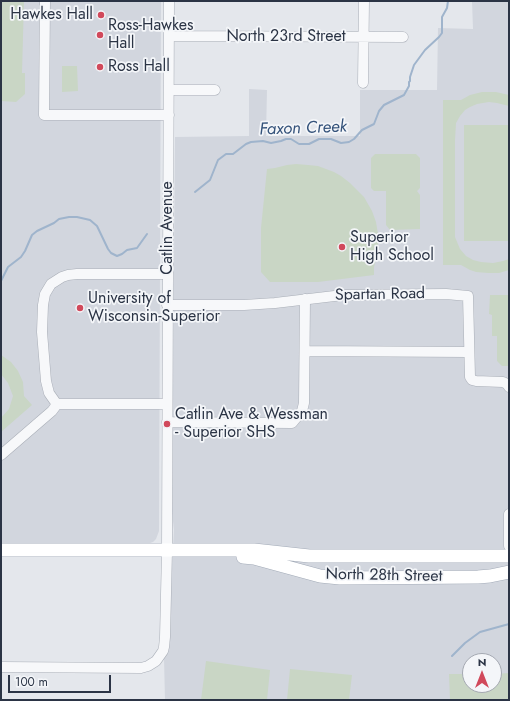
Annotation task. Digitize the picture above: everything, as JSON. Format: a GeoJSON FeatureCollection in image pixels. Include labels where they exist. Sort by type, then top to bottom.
{"type":"FeatureCollection","features":[{"type":"Feature","properties":{"kind":"main road","name":"North 28th Street"},"geometry":{"type":"LineString","coordinates":[[1,550],[254,550],[309,556],[509,556]]}},
{"type":"Feature","properties":{"kind":"main road","name":"North 28th Street"},"geometry":{"type":"LineString","coordinates":[[167,551],[179,556],[254,558],[311,574],[331,577],[478,577],[509,572]]}},
{"type":"Feature","properties":{"kind":"main road"},"geometry":{"type":"LineString","coordinates":[[384,556],[379,558],[378,561],[380,570],[387,576],[400,578]]}},
{"type":"Feature","properties":{"kind":"street"},"geometry":{"type":"LineString","coordinates":[[45,1],[44,115],[169,115]]}},
{"type":"Feature","properties":{"kind":"street","name":"Catlin Avenue"},"geometry":{"type":"LineString","coordinates":[[1,667],[136,668],[153,664],[163,651],[165,642],[167,551],[169,1]]}},
{"type":"Feature","properties":{"kind":"street"},"geometry":{"type":"LineString","coordinates":[[363,83],[364,1]]}},
{"type":"Feature","properties":{"kind":"street","name":"North 23rd Street"},"geometry":{"type":"LineString","coordinates":[[169,36],[403,37]]}},
{"type":"Feature","properties":{"kind":"street"},"geometry":{"type":"LineString","coordinates":[[169,90],[215,90]]}},
{"type":"Feature","properties":{"kind":"street"},"geometry":{"type":"LineString","coordinates":[[167,404],[141,408],[56,403],[50,394],[45,376],[42,334],[43,300],[49,286],[59,278],[73,274],[168,274]]}},
{"type":"Feature","properties":{"kind":"street","name":"Spartan Road"},"geometry":{"type":"LineString","coordinates":[[167,305],[240,305],[275,303],[343,295],[446,294],[468,296],[469,374],[471,379],[476,382],[503,382],[509,387]]}},
{"type":"Feature","properties":{"kind":"street"},"geometry":{"type":"LineString","coordinates":[[167,422],[292,423],[300,413],[303,406],[305,299]]}},
{"type":"Feature","properties":{"kind":"street"},"geometry":{"type":"LineString","coordinates":[[305,351],[469,352]]}},
{"type":"Feature","properties":{"kind":"street"},"geometry":{"type":"LineString","coordinates":[[1,455],[53,409],[56,403]]}},
{"type":"Feature","properties":{"kind":"street"},"geometry":{"type":"LineString","coordinates":[[509,514],[509,546]]}},
{"type":"Feature","properties":{"kind":"shaded area","name":"University of Wisconsin-Superior"},"geometry":{"type":"Polygon","coordinates":[[[1,1],[161,1],[159,531],[156,539],[150,543],[1,543],[1,1]]]}},
{"type":"Feature","properties":{"kind":"shaded area","name":"Superior High School"},"geometry":{"type":"Polygon","coordinates":[[[472,1],[509,1],[509,700],[165,700],[164,658],[170,643],[170,606],[174,530],[172,512],[175,137],[249,136],[249,89],[267,90],[266,136],[360,136],[360,90],[437,90],[438,28],[473,29],[472,1]]]}},
{"type":"Feature","properties":{"kind":"green space"},"geometry":{"type":"Polygon","coordinates":[[[1,1],[24,1],[22,73],[25,73],[25,94],[16,102],[1,101],[1,1]]]}},
{"type":"Feature","properties":{"kind":"green space"},"geometry":{"type":"Polygon","coordinates":[[[62,66],[77,66],[78,91],[62,92],[62,66]]]}},
{"type":"Feature","properties":{"kind":"green space"},"geometry":{"type":"Polygon","coordinates":[[[482,92],[496,92],[509,95],[509,106],[489,102],[477,104],[465,110],[456,123],[455,237],[460,249],[466,256],[473,260],[493,263],[509,259],[509,270],[499,273],[476,272],[461,265],[443,265],[443,100],[461,100],[470,95],[482,92]]]}},
{"type":"Feature","properties":{"kind":"green space"},"geometry":{"type":"Polygon","coordinates":[[[464,125],[509,125],[509,241],[464,241],[464,125]]]}},
{"type":"Feature","properties":{"kind":"green space"},"geometry":{"type":"Polygon","coordinates":[[[375,154],[416,154],[420,158],[420,188],[417,191],[420,195],[420,229],[390,230],[386,225],[386,191],[374,191],[371,188],[371,158],[375,154]]]}},
{"type":"Feature","properties":{"kind":"green space"},"geometry":{"type":"Polygon","coordinates":[[[296,164],[318,166],[334,172],[350,183],[364,197],[372,211],[378,234],[378,252],[374,267],[374,275],[318,282],[270,282],[261,272],[261,228],[267,169],[296,164]]]}},
{"type":"Feature","properties":{"kind":"green space"},"geometry":{"type":"Polygon","coordinates":[[[490,295],[509,295],[509,366],[502,366],[497,361],[497,336],[492,336],[492,315],[489,314],[490,295]]]}},
{"type":"Feature","properties":{"kind":"green space"},"geometry":{"type":"Polygon","coordinates":[[[1,355],[11,362],[18,371],[23,382],[24,396],[32,405],[1,432],[1,418],[9,409],[13,396],[8,383],[1,374],[1,355]]]}},
{"type":"Feature","properties":{"kind":"green space"},"geometry":{"type":"Polygon","coordinates":[[[206,661],[270,670],[267,700],[201,700],[206,661]]]}},
{"type":"Feature","properties":{"kind":"green space"},"geometry":{"type":"Polygon","coordinates":[[[290,669],[352,675],[349,700],[287,700],[290,669]]]}},
{"type":"Feature","properties":{"kind":"green space"},"geometry":{"type":"Polygon","coordinates":[[[502,673],[509,673],[509,700],[450,700],[449,674],[462,674],[462,693],[502,693],[502,673]]]}},
{"type":"Feature","properties":{"kind":"waterway","name":"Faxon Creek"},"geometry":{"type":"LineString","coordinates":[[195,192],[210,180],[218,160],[226,154],[233,154],[251,142],[263,141],[271,143],[286,139],[291,139],[299,144],[309,144],[319,139],[331,139],[341,143],[349,142],[362,130],[374,124],[379,111],[384,105],[404,95],[409,86],[414,65],[425,50],[442,33],[442,17],[447,8],[448,1]]}},
{"type":"Feature","properties":{"kind":"waterway","name":"Faxon Creek"},"geometry":{"type":"LineString","coordinates":[[1,281],[8,267],[21,257],[32,235],[59,219],[77,217],[90,220],[97,226],[108,249],[111,253],[117,256],[127,250],[137,248],[147,234]]}},
{"type":"Feature","properties":{"kind":"waterway","name":"Faxon Creek"},"geometry":{"type":"LineString","coordinates":[[452,656],[465,643],[480,632],[509,624]]}},
{"type":"Feature","properties":{"kind":"place","name":"Hawkes Hall"},"geometry":{"type":"Point","coordinates":[101,15]}},
{"type":"Feature","properties":{"kind":"place","name":"Ross-Hawkes Hall"},"geometry":{"type":"Point","coordinates":[100,35]}},
{"type":"Feature","properties":{"kind":"place","name":"Ross Hall"},"geometry":{"type":"Point","coordinates":[100,67]}},
{"type":"Feature","properties":{"kind":"place","name":"Superior High School"},"geometry":{"type":"Point","coordinates":[342,247]}},
{"type":"Feature","properties":{"kind":"place","name":"University of Wisconsin-Superior"},"geometry":{"type":"Point","coordinates":[80,308]}},
{"type":"Feature","properties":{"kind":"place","name":"Catlin Ave & Wessman - Superior SHS"},"geometry":{"type":"Point","coordinates":[167,424]}}]}
